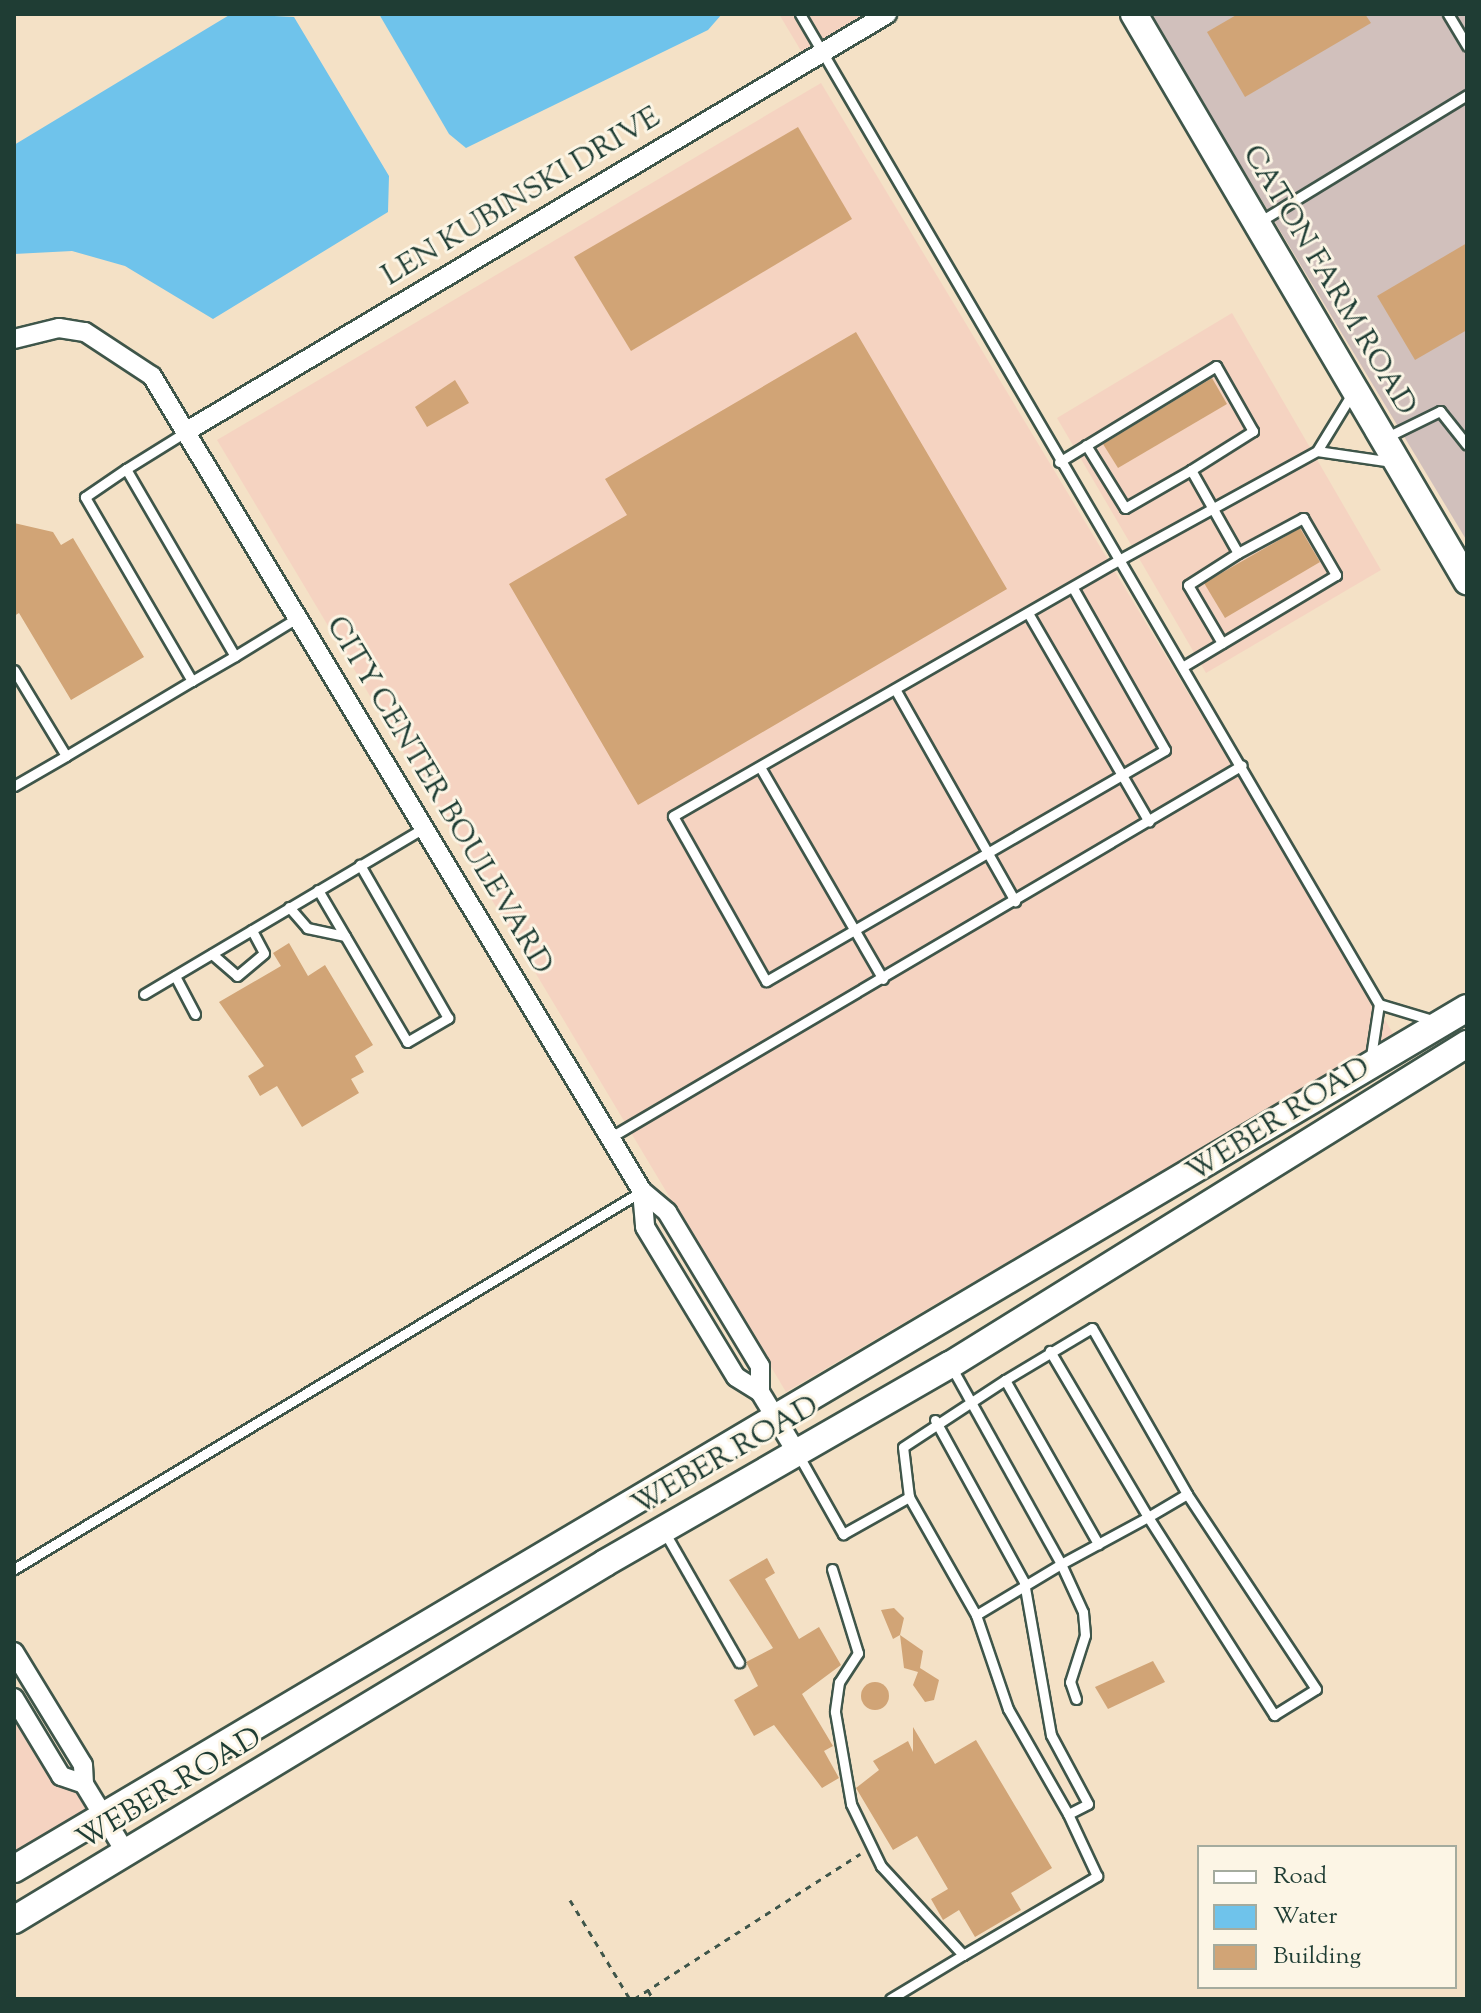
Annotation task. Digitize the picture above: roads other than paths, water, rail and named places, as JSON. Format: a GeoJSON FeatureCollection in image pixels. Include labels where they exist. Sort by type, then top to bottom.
{"type":"FeatureCollection","features":[{"type":"Feature","properties":{"kind":"main road","name":"CATON FARM ROAD"},"geometry":{"type":"LineString","coordinates":[[1134,14],[1467,581]]}},
{"type":"Feature","properties":{"kind":"main road","name":"WEBER ROAD"},"geometry":{"type":"LineString","coordinates":[[14,1869],[1457,1014]]}},
{"type":"Feature","properties":{"kind":"main road","name":"WEBER ROAD"},"geometry":{"type":"LineString","coordinates":[[14,1920],[662,1530],[950,1365],[1467,1044]]}},
{"type":"Feature","properties":{"kind":"street","name":"LEN KUBINSKI DRIVE"},"geometry":{"type":"LineString","coordinates":[[187,431],[887,14]]}},
{"type":"Feature","properties":{"kind":"street","name":"CITY CENTER BOULEVARD"},"geometry":{"type":"LineString","coordinates":[[14,339],[59,328],[131,356],[187,431],[642,1191],[667,1212],[760,1366],[760,1392]]}},
{"type":"Feature","properties":{"kind":"street","name":"CITY CENTER BOULEVARD"},"geometry":{"type":"LineString","coordinates":[[642,1191],[645,1227],[736,1377],[760,1392]]}},
{"type":"Feature","properties":{"kind":"street"},"geometry":{"type":"LineString","coordinates":[[760,1392],[797,1453]]}},
{"type":"Feature","properties":{"kind":"street"},"geometry":{"type":"LineString","coordinates":[[14,1652],[83,1765],[84,1784],[126,1853]]}},
{"type":"Feature","properties":{"kind":"street"},"geometry":{"type":"LineString","coordinates":[[14,1698],[61,1776],[84,1784]]}},
{"type":"Feature","properties":{"kind":"lane"},"geometry":{"type":"LineString","coordinates":[[800,14],[1059,462],[1242,765],[1379,1004],[1406,1017],[1457,1014]]}},
{"type":"Feature","properties":{"kind":"lane"},"geometry":{"type":"LineString","coordinates":[[1448,14],[1467,46]]}},
{"type":"Feature","properties":{"kind":"lane"},"geometry":{"type":"LineString","coordinates":[[1257,224],[1467,95]]}},
{"type":"Feature","properties":{"kind":"lane"},"geometry":{"type":"LineString","coordinates":[[1059,462],[1086,445],[1216,366],[1253,431],[1125,508],[1086,445]]}},
{"type":"Feature","properties":{"kind":"lane"},"geometry":{"type":"LineString","coordinates":[[1073,588],[1165,750],[766,981],[673,816],[1117,561],[1317,451],[1355,389]]}},
{"type":"Feature","properties":{"kind":"lane"},"geometry":{"type":"LineString","coordinates":[[1384,438],[1440,411],[1467,445]]}},
{"type":"Feature","properties":{"kind":"lane"},"geometry":{"type":"LineString","coordinates":[[187,431],[85,497],[192,681]]}},
{"type":"Feature","properties":{"kind":"lane"},"geometry":{"type":"LineString","coordinates":[[1317,451],[1397,463]]}},
{"type":"Feature","properties":{"kind":"lane"},"geometry":{"type":"LineString","coordinates":[[126,469],[235,656]]}},
{"type":"Feature","properties":{"kind":"lane"},"geometry":{"type":"LineString","coordinates":[[1191,470],[1238,553]]}},
{"type":"Feature","properties":{"kind":"lane"},"geometry":{"type":"LineString","coordinates":[[1182,667],[1336,575],[1303,518],[1238,553],[1188,585],[1222,643]]}},
{"type":"Feature","properties":{"kind":"lane"},"geometry":{"type":"LineString","coordinates":[[1028,613],[1149,822]]}},
{"type":"Feature","properties":{"kind":"lane"},"geometry":{"type":"LineString","coordinates":[[14,786],[298,618]]}},
{"type":"Feature","properties":{"kind":"lane"},"geometry":{"type":"LineString","coordinates":[[14,670],[66,756]]}},
{"type":"Feature","properties":{"kind":"lane"},"geometry":{"type":"LineString","coordinates":[[895,689],[1015,901]]}},
{"type":"Feature","properties":{"kind":"lane"},"geometry":{"type":"LineString","coordinates":[[611,1137],[1242,765]]}},
{"type":"Feature","properties":{"kind":"lane"},"geometry":{"type":"LineString","coordinates":[[760,767],[883,979]]}},
{"type":"Feature","properties":{"kind":"lane"},"geometry":{"type":"LineString","coordinates":[[144,994],[424,828]]}},
{"type":"Feature","properties":{"kind":"lane"},"geometry":{"type":"LineString","coordinates":[[318,890],[407,1042],[448,1018],[360,865]]}},
{"type":"Feature","properties":{"kind":"lane"},"geometry":{"type":"LineString","coordinates":[[289,907],[307,928],[345,936]]}},
{"type":"Feature","properties":{"kind":"lane"},"geometry":{"type":"LineString","coordinates":[[212,954],[237,976],[264,953],[252,930]]}},
{"type":"Feature","properties":{"kind":"lane"},"geometry":{"type":"LineString","coordinates":[[175,976],[195,1014]]}},
{"type":"Feature","properties":{"kind":"lane"},"geometry":{"type":"LineString","coordinates":[[1367,1068],[1379,1004]]}},
{"type":"Feature","properties":{"kind":"lane"},"geometry":{"type":"LineString","coordinates":[[14,1569],[642,1191]]}},
{"type":"Feature","properties":{"kind":"lane"},"geometry":{"type":"LineString","coordinates":[[892,1999],[1097,1876],[1068,1814],[1008,1709],[976,1615],[909,1497],[903,1447],[935,1420],[968,1399],[1005,1380],[1050,1351],[1092,1328],[1187,1494],[1316,1689],[1274,1715],[1148,1517],[1050,1351]]}},
{"type":"Feature","properties":{"kind":"lane"},"geometry":{"type":"LineString","coordinates":[[950,1365],[1061,1564],[1083,1612],[1085,1635],[1070,1682],[1076,1699]]}},
{"type":"Feature","properties":{"kind":"lane"},"geometry":{"type":"LineString","coordinates":[[1005,1380],[1098,1544]]}},
{"type":"Feature","properties":{"kind":"lane"},"geometry":{"type":"LineString","coordinates":[[935,1420],[1024,1582],[1051,1735],[1088,1804],[1068,1814]]}},
{"type":"Feature","properties":{"kind":"lane"},"geometry":{"type":"LineString","coordinates":[[797,1453],[843,1534],[909,1497]]}},
{"type":"Feature","properties":{"kind":"lane"},"geometry":{"type":"LineString","coordinates":[[976,1615],[1024,1582],[1187,1494]]}},
{"type":"Feature","properties":{"kind":"lane"},"geometry":{"type":"LineString","coordinates":[[662,1530],[739,1662]]}},
{"type":"Feature","properties":{"kind":"lane"},"geometry":{"type":"LineString","coordinates":[[832,1569],[858,1653],[839,1682],[835,1712],[851,1804],[869,1847],[963,1955]]}},
{"type":"Feature","properties":{"kind":"water"},"geometry":{"type":"Polygon","coordinates":[[[231,14],[294,17],[389,176],[388,212],[213,319],[125,266],[72,251],[14,254],[14,145],[231,14]]]}},
{"type":"Feature","properties":{"kind":"water"},"geometry":{"type":"Polygon","coordinates":[[[379,14],[722,14],[708,30],[466,148],[449,134],[379,14]]]}}]}
